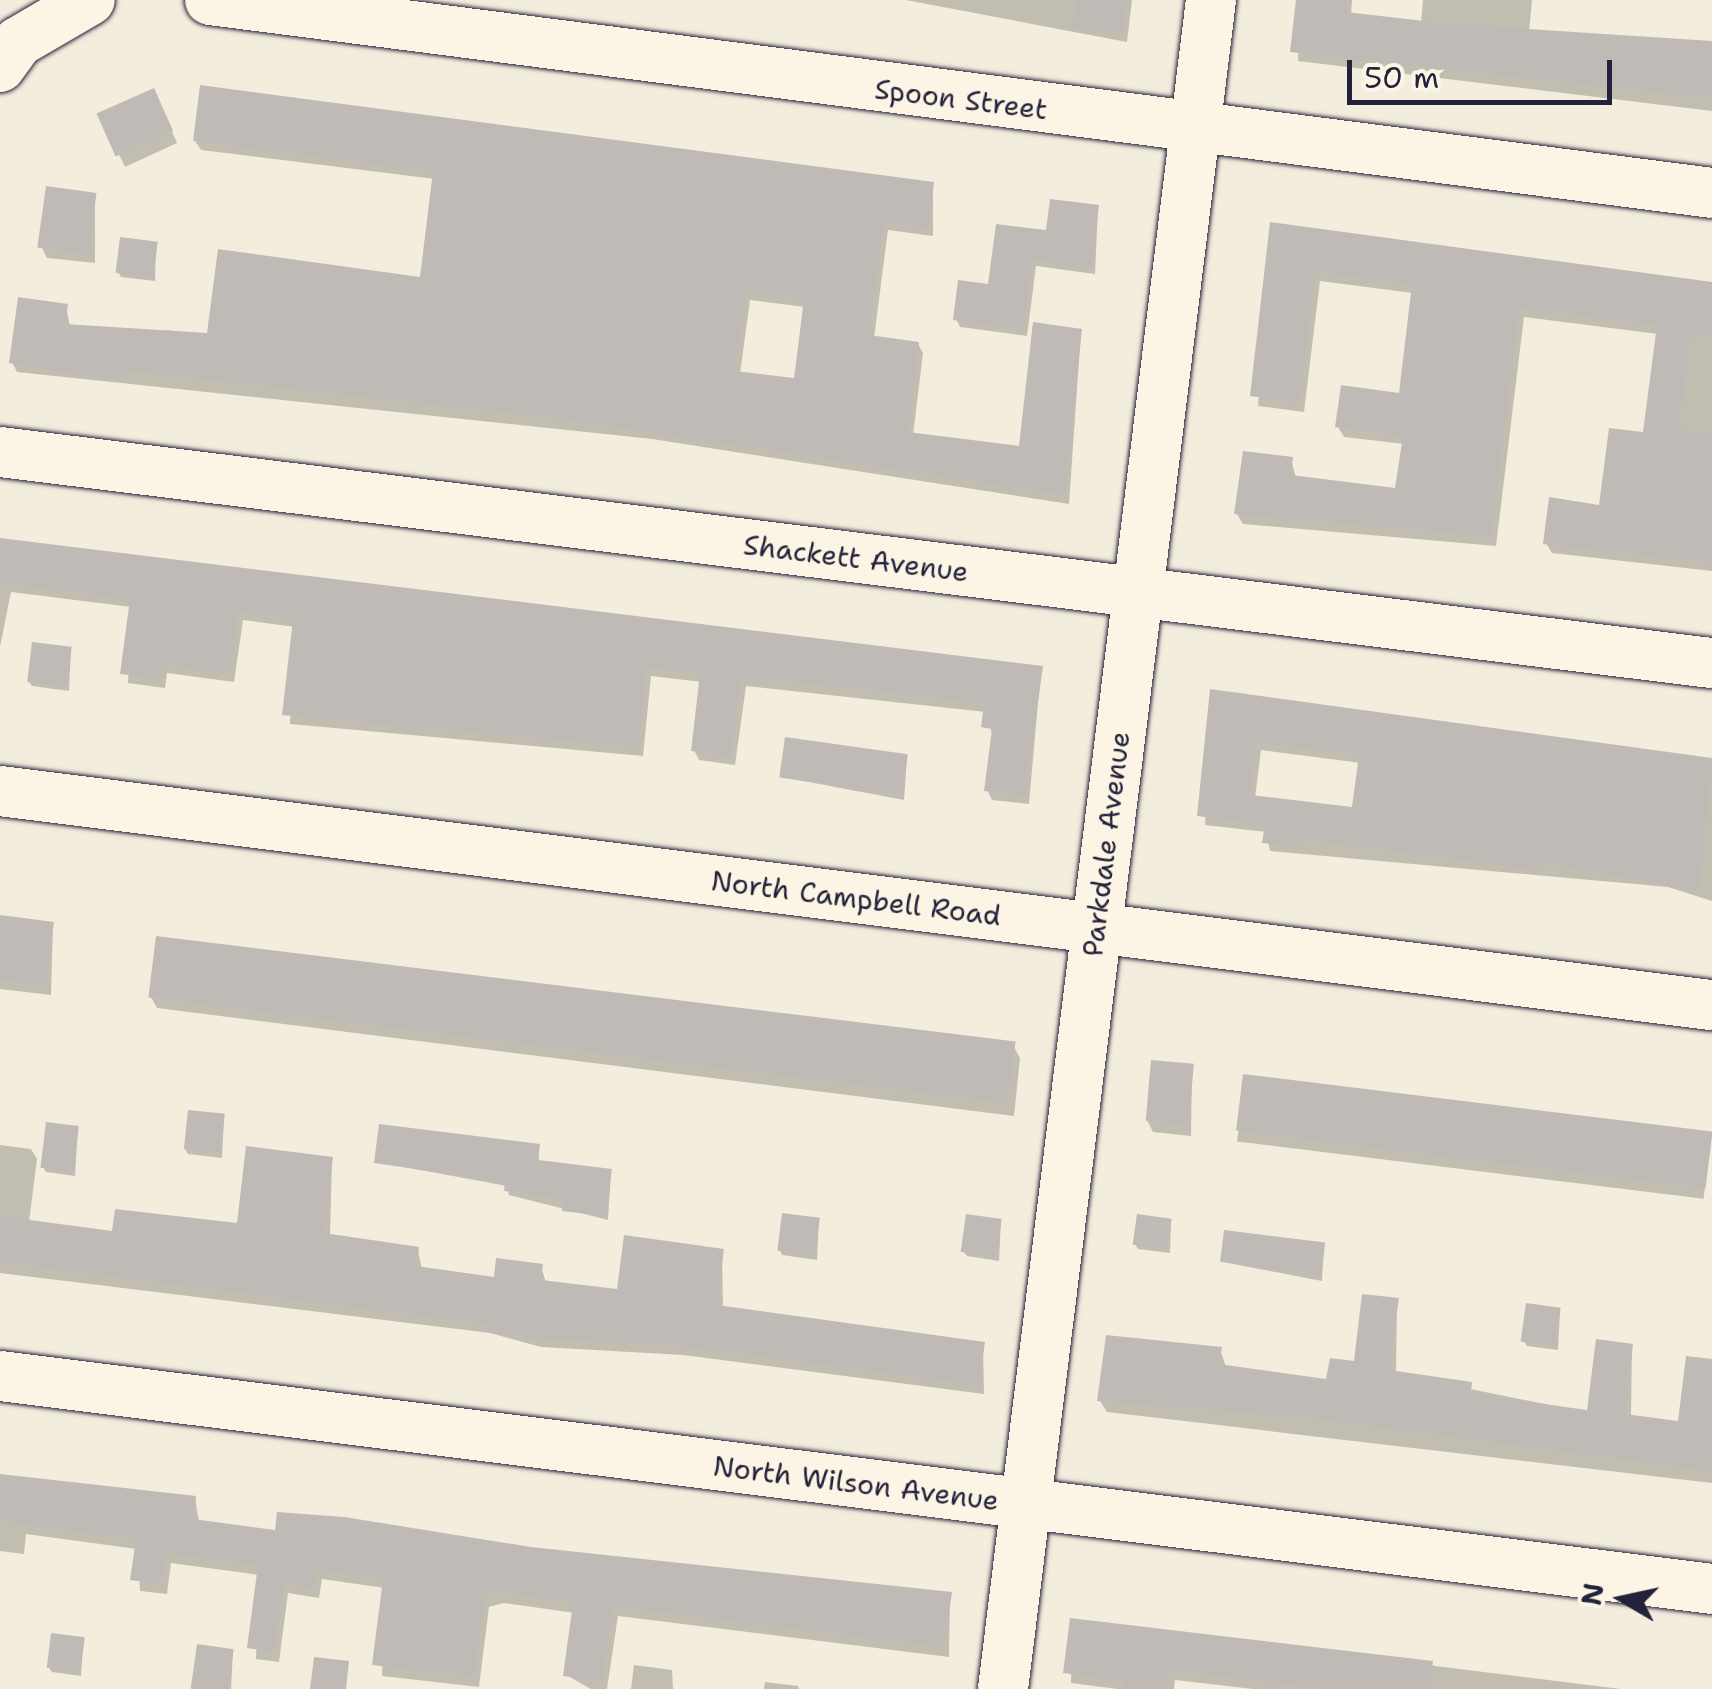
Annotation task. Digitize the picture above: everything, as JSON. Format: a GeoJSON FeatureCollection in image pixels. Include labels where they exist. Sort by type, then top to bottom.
{"type":"FeatureCollection","features":[{"type":"Feature","properties":{"kind":"street"},"geometry":{"type":"LineString","coordinates":[[0,66],[30,34],[90,0]]}},
{"type":"Feature","properties":{"kind":"street","name":"Spoon Street"},"geometry":{"type":"LineString","coordinates":[[210,0],[1712,193]]}},
{"type":"Feature","properties":{"kind":"street","name":"Parkdale Avenue"},"geometry":{"type":"LineString","coordinates":[[1003,1689],[1211,0]]}},
{"type":"Feature","properties":{"kind":"street","name":"Shackett Avenue"},"geometry":{"type":"LineString","coordinates":[[0,452],[1712,663]]}},
{"type":"Feature","properties":{"kind":"street","name":"North Campbell Road"},"geometry":{"type":"LineString","coordinates":[[0,791],[1712,1005]]}},
{"type":"Feature","properties":{"kind":"street","name":"North Wilson Avenue"},"geometry":{"type":"LineString","coordinates":[[0,1376],[1712,1589]]}},
{"type":"Feature","properties":{"kind":"building"},"geometry":{"type":"Polygon","coordinates":[[[1076,0],[1126,0],[1122,33],[1073,28],[1076,0]]]}},
{"type":"Feature","properties":{"kind":"building"},"geometry":{"type":"Polygon","coordinates":[[[1296,0],[1348,0],[1346,12],[1450,24],[1712,41],[1712,98],[1290,52],[1296,0]]]}},
{"type":"Feature","properties":{"kind":"building"},"geometry":{"type":"Polygon","coordinates":[[[200,85],[934,182],[928,228],[884,222],[869,335],[919,342],[908,432],[1019,446],[1033,322],[1082,329],[1065,495],[566,419],[122,370],[121,381],[9,363],[18,297],[68,304],[65,324],[207,333],[218,249],[420,277],[433,171],[193,141],[200,85]],[[746,292],[735,371],[794,378],[804,299],[746,292]]]}},
{"type":"Feature","properties":{"kind":"building"},"geometry":{"type":"Polygon","coordinates":[[[154,88],[173,131],[116,157],[96,114],[154,88]]]}},
{"type":"Feature","properties":{"kind":"building"},"geometry":{"type":"Polygon","coordinates":[[[46,186],[97,193],[88,254],[37,247],[46,186]]]}},
{"type":"Feature","properties":{"kind":"building"},"geometry":{"type":"Polygon","coordinates":[[[1050,199],[1099,205],[1092,267],[1032,259],[1023,329],[953,320],[958,280],[988,284],[996,224],[1046,230],[1050,199]]]}},
{"type":"Feature","properties":{"kind":"building"},"geometry":{"type":"Polygon","coordinates":[[[1270,222],[1712,282],[1712,336],[1691,333],[1679,429],[1712,433],[1712,563],[1543,544],[1549,497],[1599,505],[1609,428],[1643,432],[1657,325],[1519,308],[1491,536],[1234,514],[1243,451],[1293,457],[1291,475],[1395,488],[1403,436],[1335,427],[1341,385],[1399,393],[1412,284],[1315,272],[1300,403],[1250,396],[1270,222]]]}},
{"type":"Feature","properties":{"kind":"building"},"geometry":{"type":"Polygon","coordinates":[[[120,237],[158,242],[153,277],[116,273],[120,237]]]}},
{"type":"Feature","properties":{"kind":"building"},"geometry":{"type":"Polygon","coordinates":[[[0,538],[1043,666],[1025,796],[984,791],[992,729],[981,727],[984,704],[872,690],[741,677],[731,756],[691,751],[700,674],[646,667],[639,747],[282,715],[293,619],[238,612],[229,674],[162,664],[161,679],[120,674],[130,599],[0,583],[0,538]]]}},
{"type":"Feature","properties":{"kind":"building"},"geometry":{"type":"Polygon","coordinates":[[[32,642],[72,647],[67,687],[27,682],[32,642]]]}},
{"type":"Feature","properties":{"kind":"building"},"geometry":{"type":"Polygon","coordinates":[[[1210,689],[1712,758],[1699,891],[1539,862],[1538,870],[1302,839],[1301,847],[1262,843],[1265,824],[1197,816],[1210,689]],[[1257,742],[1250,795],[1352,807],[1359,755],[1257,742]]]}},
{"type":"Feature","properties":{"kind":"building"},"geometry":{"type":"Polygon","coordinates":[[[785,737],[908,754],[902,795],[779,778],[785,737]]]}},
{"type":"Feature","properties":{"kind":"building"},"geometry":{"type":"Polygon","coordinates":[[[0,915],[54,922],[45,985],[0,979],[0,915]]]}},
{"type":"Feature","properties":{"kind":"building"},"geometry":{"type":"Polygon","coordinates":[[[156,936],[1016,1042],[1008,1103],[148,998],[156,936]]]}},
{"type":"Feature","properties":{"kind":"building"},"geometry":{"type":"Polygon","coordinates":[[[1151,1060],[1194,1064],[1189,1125],[1146,1121],[1151,1060]]]}},
{"type":"Feature","properties":{"kind":"building"},"geometry":{"type":"Polygon","coordinates":[[[1243,1074],[1712,1132],[1706,1188],[1236,1131],[1243,1074]]]}},
{"type":"Feature","properties":{"kind":"building"},"geometry":{"type":"Polygon","coordinates":[[[188,1110],[225,1114],[221,1153],[184,1149],[188,1110]]]}},
{"type":"Feature","properties":{"kind":"building"},"geometry":{"type":"Polygon","coordinates":[[[46,1122],[79,1126],[73,1172],[40,1168],[46,1122]]]}},
{"type":"Feature","properties":{"kind":"building"},"geometry":{"type":"Polygon","coordinates":[[[379,1124],[540,1144],[538,1160],[612,1169],[606,1216],[562,1211],[564,1199],[504,1191],[505,1182],[374,1163],[379,1124]]]}},
{"type":"Feature","properties":{"kind":"building"},"geometry":{"type":"Polygon","coordinates":[[[246,1146],[333,1157],[324,1233],[419,1247],[416,1266],[494,1277],[496,1258],[543,1264],[541,1280],[617,1289],[624,1235],[724,1249],[717,1305],[985,1342],[979,1385],[676,1345],[533,1338],[487,1332],[488,1324],[0,1262],[0,1216],[112,1231],[115,1209],[237,1223],[246,1146]]]}},
{"type":"Feature","properties":{"kind":"building"},"geometry":{"type":"Polygon","coordinates":[[[782,1213],[820,1218],[815,1255],[777,1251],[782,1213]]]}},
{"type":"Feature","properties":{"kind":"building"},"geometry":{"type":"Polygon","coordinates":[[[966,1214],[1002,1219],[996,1257],[961,1252],[966,1214]]]}},
{"type":"Feature","properties":{"kind":"building"},"geometry":{"type":"Polygon","coordinates":[[[1137,1214],[1172,1219],[1167,1250],[1133,1245],[1137,1214]]]}},
{"type":"Feature","properties":{"kind":"building"},"geometry":{"type":"Polygon","coordinates":[[[1224,1230],[1325,1242],[1321,1274],[1220,1262],[1224,1230]]]}},
{"type":"Feature","properties":{"kind":"building"},"geometry":{"type":"Polygon","coordinates":[[[1362,1294],[1399,1298],[1389,1370],[1472,1382],[1471,1394],[1587,1410],[1596,1339],[1633,1344],[1625,1414],[1678,1421],[1686,1356],[1712,1359],[1712,1471],[1297,1416],[1097,1401],[1106,1335],[1222,1347],[1219,1364],[1326,1379],[1330,1358],[1354,1361],[1362,1294]]]}},
{"type":"Feature","properties":{"kind":"building"},"geometry":{"type":"Polygon","coordinates":[[[1526,1303],[1561,1308],[1555,1346],[1521,1342],[1526,1303]]]}},
{"type":"Feature","properties":{"kind":"building"},"geometry":{"type":"Polygon","coordinates":[[[0,1474],[196,1496],[193,1519],[275,1530],[277,1512],[344,1517],[531,1547],[952,1592],[944,1647],[612,1606],[602,1681],[563,1676],[573,1603],[497,1592],[484,1596],[474,1676],[372,1665],[383,1579],[316,1569],[314,1588],[283,1583],[274,1652],[247,1648],[258,1565],[165,1553],[161,1584],[130,1580],[136,1539],[0,1521],[0,1474]]]}},
{"type":"Feature","properties":{"kind":"building"},"geometry":{"type":"Polygon","coordinates":[[[1070,1618],[1433,1661],[1429,1689],[1327,1689],[1170,1670],[1168,1689],[1124,1689],[1125,1681],[1063,1673],[1070,1618]]]}},
{"type":"Feature","properties":{"kind":"building"},"geometry":{"type":"Polygon","coordinates":[[[51,1633],[85,1637],[80,1672],[47,1668],[51,1633]]]}},
{"type":"Feature","properties":{"kind":"building"},"geometry":{"type":"Polygon","coordinates":[[[197,1644],[234,1649],[228,1689],[191,1689],[197,1644]]]}},
{"type":"Feature","properties":{"kind":"building"},"geometry":{"type":"Polygon","coordinates":[[[314,1657],[349,1661],[346,1689],[310,1689],[314,1657]]]}}]}
